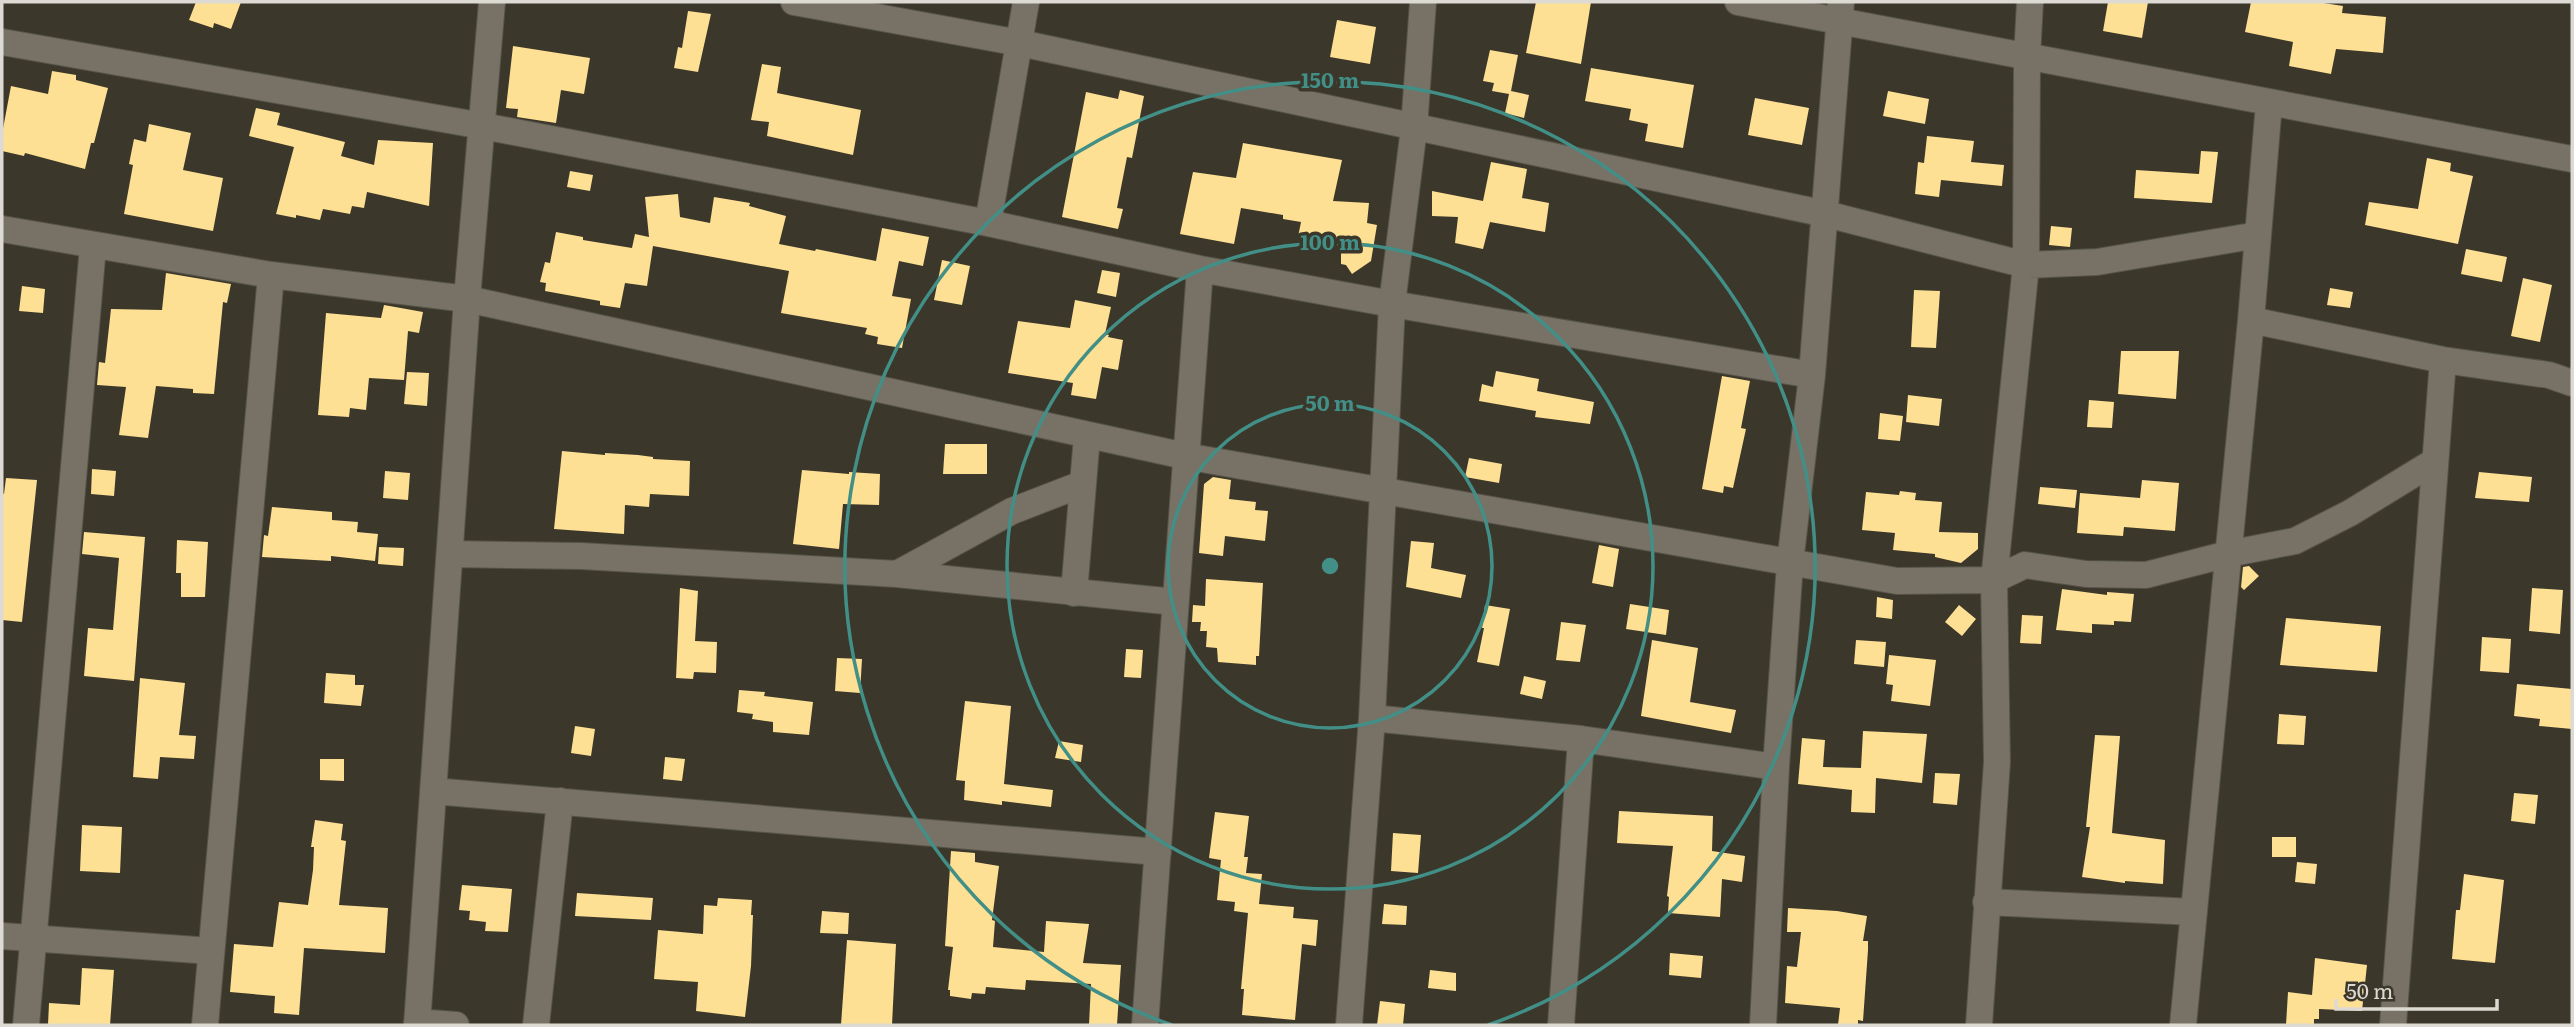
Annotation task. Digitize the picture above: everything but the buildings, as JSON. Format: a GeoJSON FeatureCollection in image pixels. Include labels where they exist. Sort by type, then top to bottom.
{"type":"FeatureCollection","features":[{"type":"Feature","properties":{"kind":"street"},"geometry":{"type":"LineString","coordinates":[[456,1025],[417,1024],[467,299],[492,2]]}},
{"type":"Feature","properties":{"kind":"street"},"geometry":{"type":"LineString","coordinates":[[794,2],[1020,43],[1826,214],[2026,265],[2096,261],[2258,235]]}},
{"type":"Feature","properties":{"kind":"street"},"geometry":{"type":"LineString","coordinates":[[988,223],[1026,2]]}},
{"type":"Feature","properties":{"kind":"street"},"geometry":{"type":"LineString","coordinates":[[1349,1025],[1372,718],[1392,304],[1414,128],[1423,2]]}},
{"type":"Feature","properties":{"kind":"street"},"geometry":{"type":"LineString","coordinates":[[1738,2],[1840,12],[2026,57],[2572,159]]}},
{"type":"Feature","properties":{"kind":"street"},"geometry":{"type":"LineString","coordinates":[[1979,1025],[1997,762],[1994,580],[2026,265],[2026,57],[2030,2]]}},
{"type":"Feature","properties":{"kind":"street"},"geometry":{"type":"LineString","coordinates":[[1763,1025],[1790,563],[1812,375],[1840,12]]}},
{"type":"Feature","properties":{"kind":"street"},"geometry":{"type":"LineString","coordinates":[[2,41],[483,126],[988,223],[1200,269],[1812,375]]}},
{"type":"Feature","properties":{"kind":"street"},"geometry":{"type":"LineString","coordinates":[[2183,1025],[2270,103]]}},
{"type":"Feature","properties":{"kind":"street"},"geometry":{"type":"LineString","coordinates":[[2,229],[271,275],[467,299],[1185,456],[1897,582],[1994,580],[2025,565],[2086,574],[2146,575],[2228,554],[2295,541],[2350,513],[2435,461]]}},
{"type":"Feature","properties":{"kind":"street"},"geometry":{"type":"LineString","coordinates":[[26,1025],[93,246]]}},
{"type":"Feature","properties":{"kind":"street"},"geometry":{"type":"LineString","coordinates":[[1145,1025],[1200,269]]}},
{"type":"Feature","properties":{"kind":"street"},"geometry":{"type":"LineString","coordinates":[[205,1025],[271,275]]}},
{"type":"Feature","properties":{"kind":"street"},"geometry":{"type":"LineString","coordinates":[[2251,320],[2443,360],[2549,375],[2572,383]]}},
{"type":"Feature","properties":{"kind":"street"},"geometry":{"type":"LineString","coordinates":[[2393,1025],[2443,360]]}},
{"type":"Feature","properties":{"kind":"street"},"geometry":{"type":"LineString","coordinates":[[1074,593],[1087,436]]}},
{"type":"Feature","properties":{"kind":"street"},"geometry":{"type":"LineString","coordinates":[[897,575],[1012,511],[1082,484]]}},
{"type":"Feature","properties":{"kind":"street"},"geometry":{"type":"LineString","coordinates":[[451,554],[581,556],[897,575],[1175,602]]}},
{"type":"Feature","properties":{"kind":"street"},"geometry":{"type":"LineString","coordinates":[[1372,718],[1581,739],[1776,767]]}},
{"type":"Feature","properties":{"kind":"street"},"geometry":{"type":"LineString","coordinates":[[1562,1025],[1581,739]]}},
{"type":"Feature","properties":{"kind":"street"},"geometry":{"type":"LineString","coordinates":[[433,791],[1158,852]]}},
{"type":"Feature","properties":{"kind":"street"},"geometry":{"type":"LineString","coordinates":[[536,1025],[560,802]]}},
{"type":"Feature","properties":{"kind":"street"},"geometry":{"type":"LineString","coordinates":[[1986,902],[2194,912]]}},
{"type":"Feature","properties":{"kind":"street"},"geometry":{"type":"LineString","coordinates":[[2,936],[211,951]]}}]}
